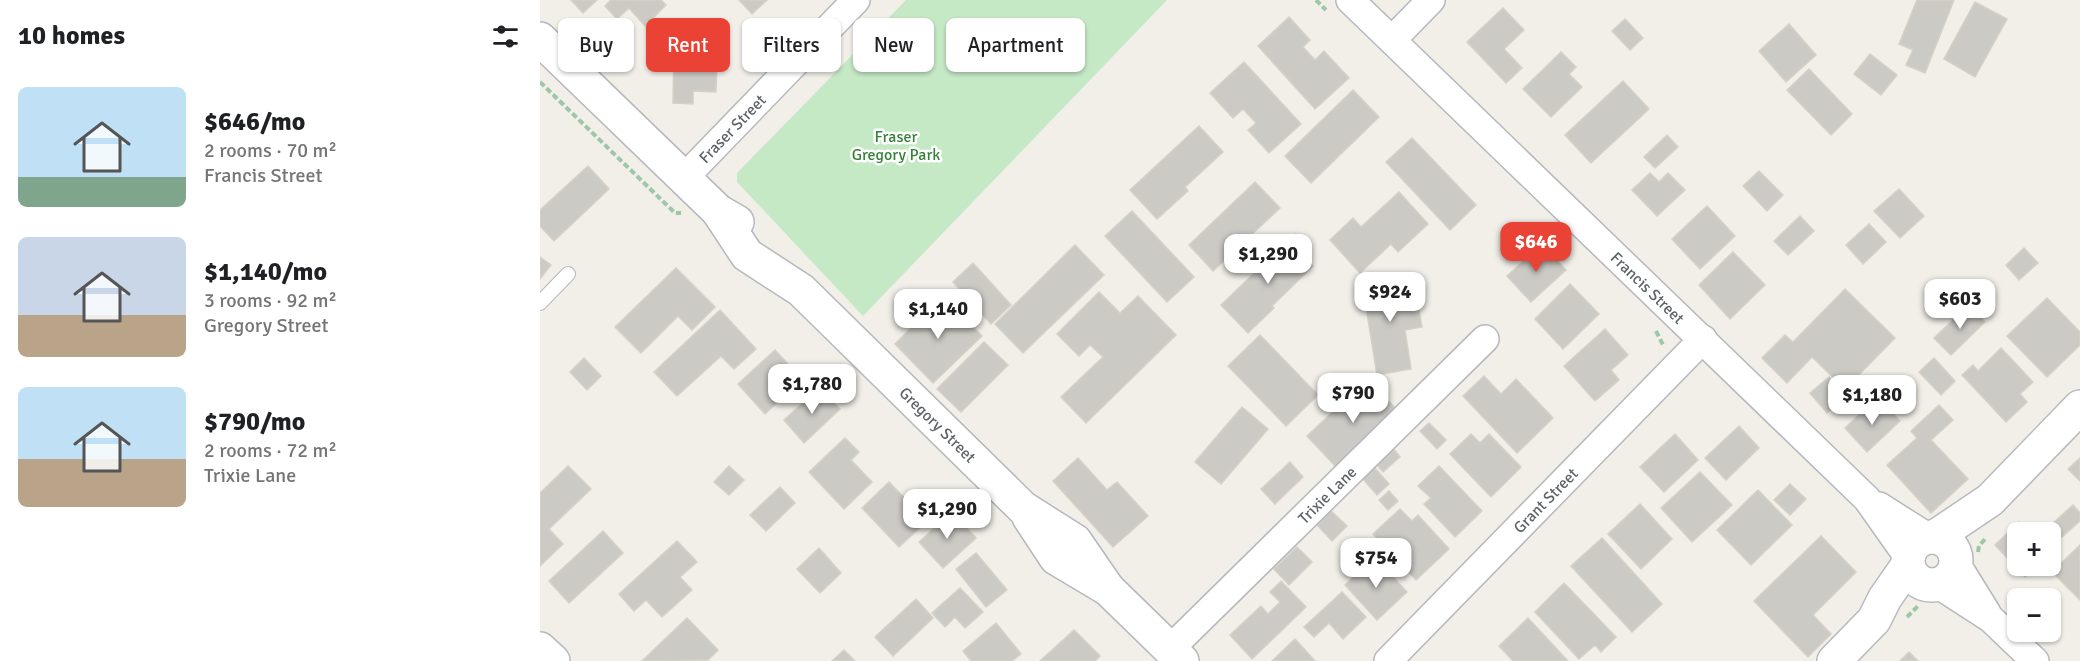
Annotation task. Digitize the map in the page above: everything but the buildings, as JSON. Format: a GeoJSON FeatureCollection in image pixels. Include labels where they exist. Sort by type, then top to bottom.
{"type":"FeatureCollection","features":[{"type":"Feature","properties":{"kind":"street","name":"Fraser Street"},"geometry":{"type":"LineString","coordinates":[[684,178],[856,0]]}},
{"type":"Feature","properties":{"kind":"street","name":"Francis Street"},"geometry":{"type":"LineString","coordinates":[[1350,0],[2035,661]]}},
{"type":"Feature","properties":{"kind":"street"},"geometry":{"type":"LineString","coordinates":[[1392,40],[1431,0]]}},
{"type":"Feature","properties":{"kind":"street","name":"Gregory Street"},"geometry":{"type":"LineString","coordinates":[[540,39],[718,211],[765,240],[801,290],[1023,508],[1056,558],[1108,589],[1176,655]]}},
{"type":"Feature","properties":{"kind":"street","name":"Trixie Lane"},"geometry":{"type":"LineString","coordinates":[[1176,655],[1485,339]]}},
{"type":"Feature","properties":{"kind":"street","name":"Grant Street"},"geometry":{"type":"LineString","coordinates":[[1388,661],[1703,339]]}},
{"type":"Feature","properties":{"kind":"street"},"geometry":{"type":"LineString","coordinates":[[1834,661],[1874,620],[1895,609],[1932,560],[2080,407]]}},
{"type":"Feature","properties":{"kind":"street"},"geometry":{"type":"LineString","coordinates":[[540,649],[553,661]]}},
{"type":"Feature","properties":{"kind":"lane"},"geometry":{"type":"LineString","coordinates":[[540,303],[568,274]]}},
{"type":"Feature","properties":{"kind":"green space","name":"Fraser Gregory Park"},"geometry":{"type":"Polygon","coordinates":[[[906,0],[1167,0],[863,316],[737,182],[737,173],[836,72],[841,72],[841,67],[853,54],[853,72],[934,72],[934,18],[888,18],[906,0]]]}}]}
